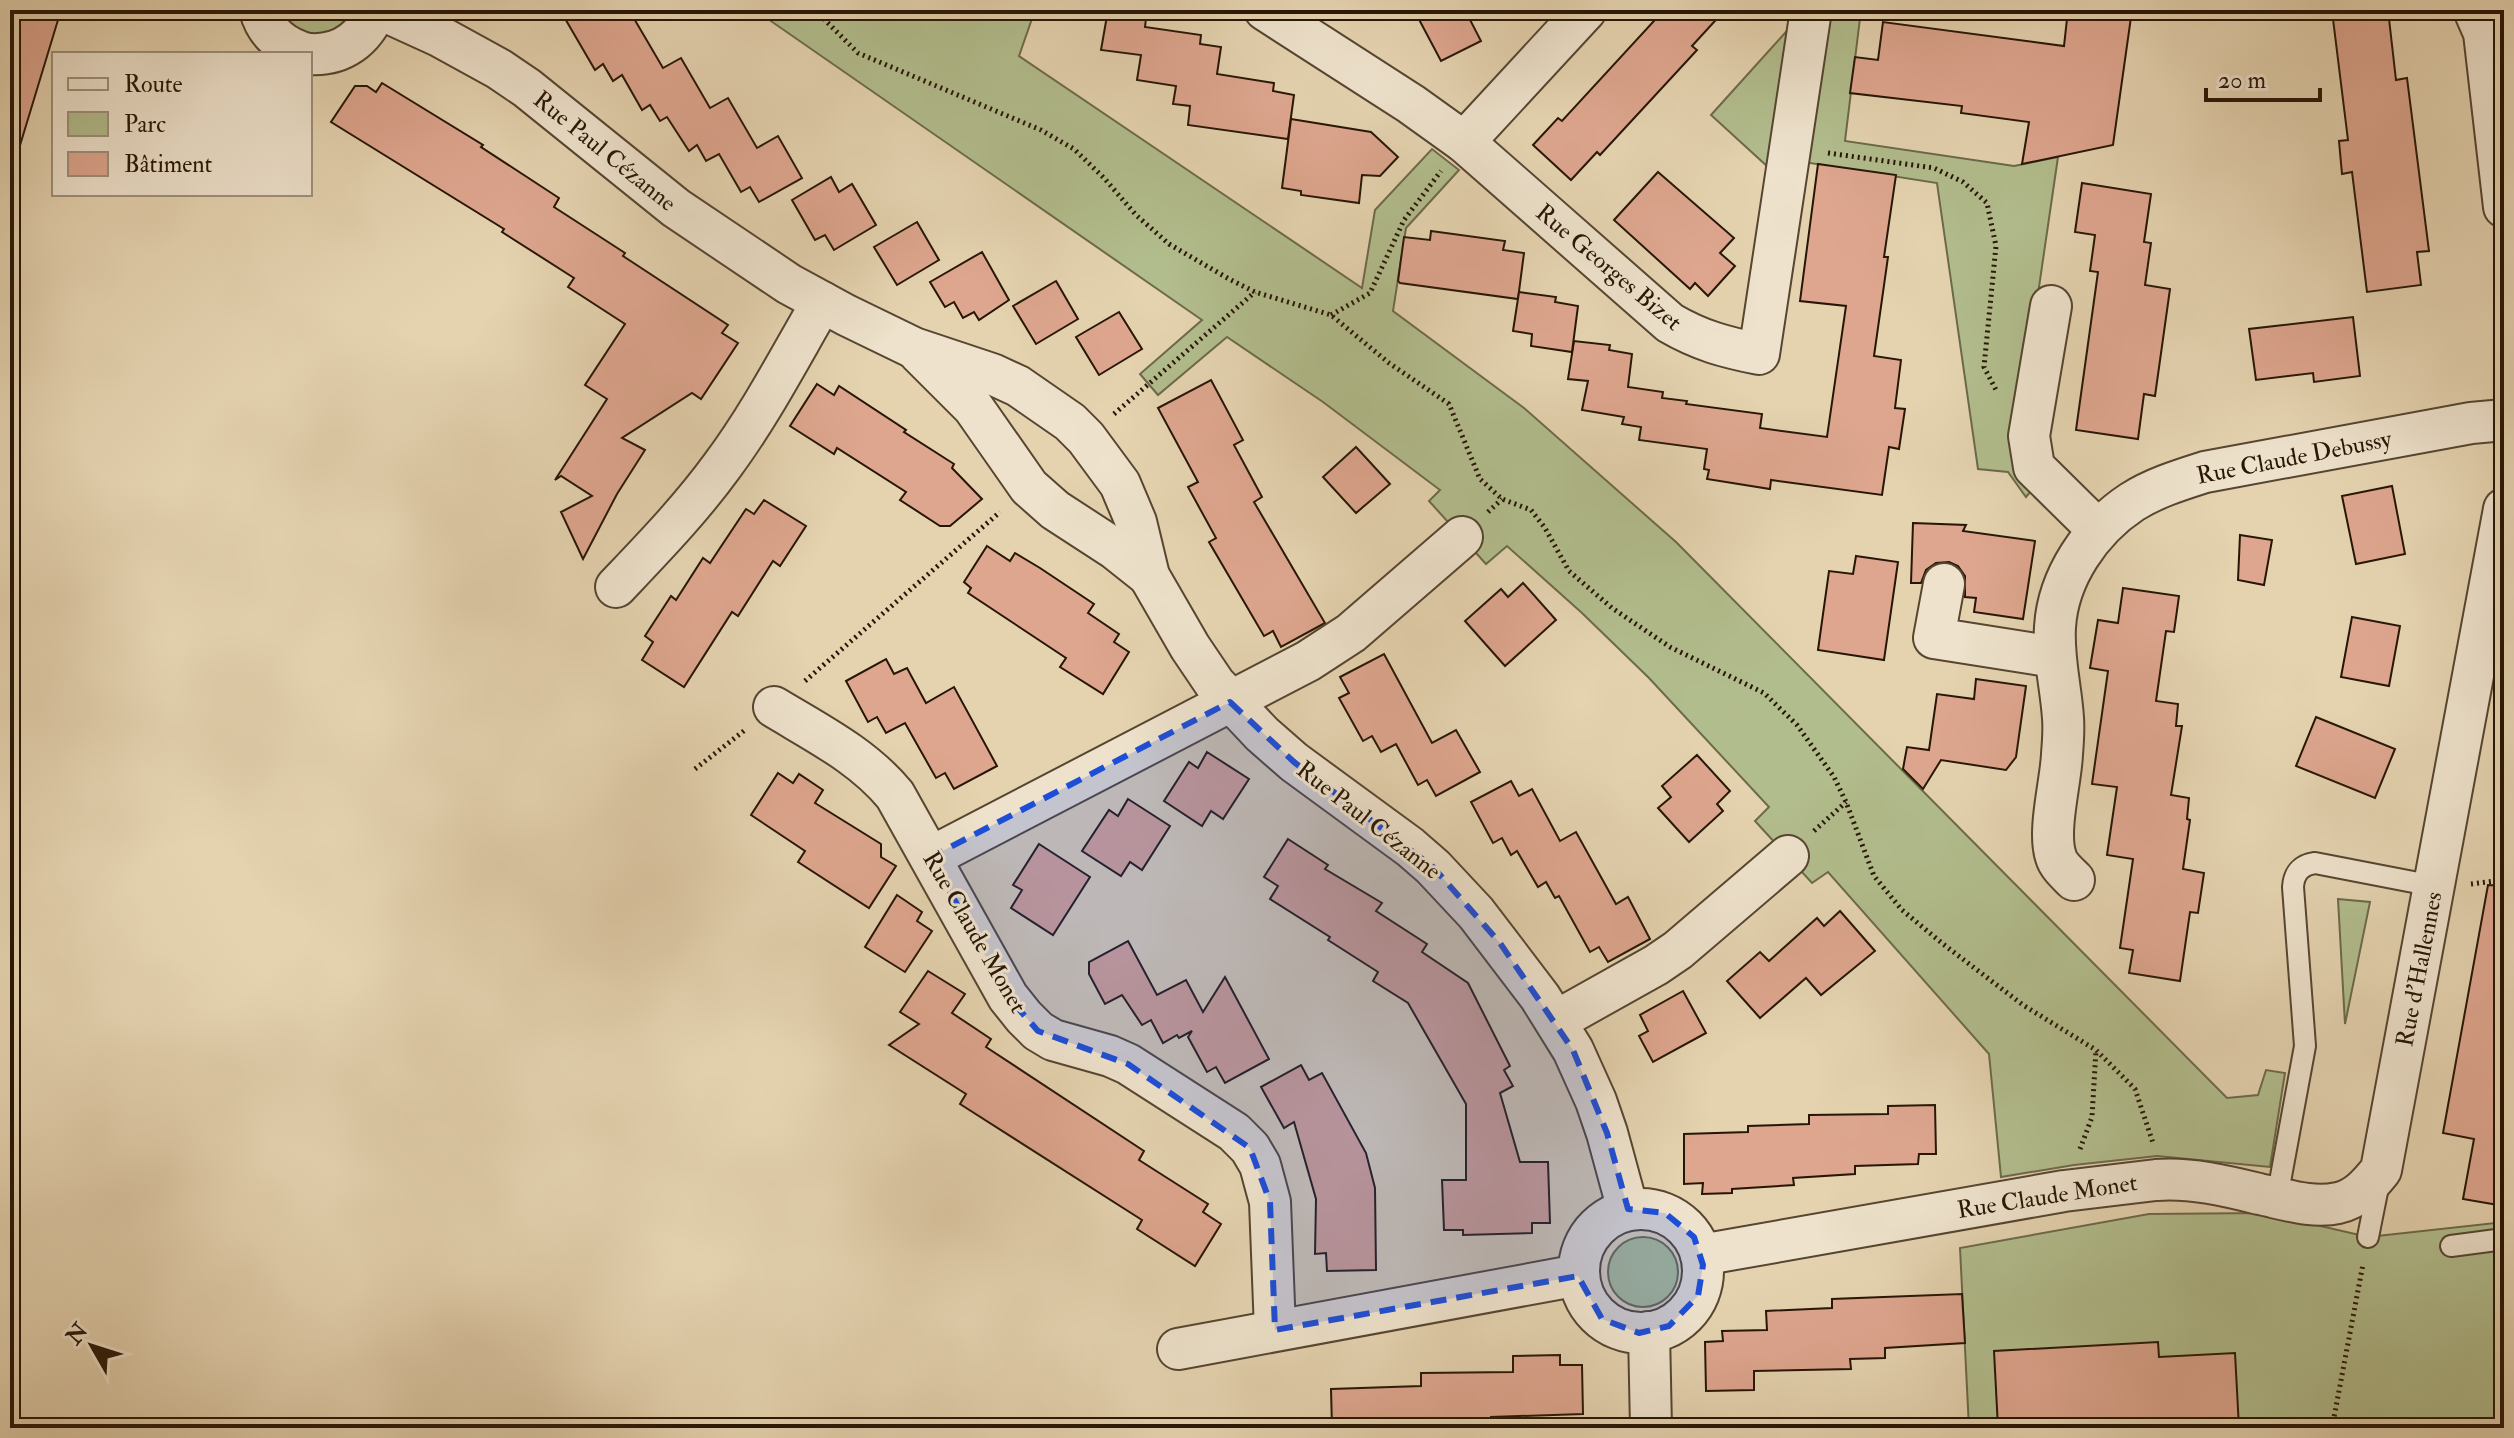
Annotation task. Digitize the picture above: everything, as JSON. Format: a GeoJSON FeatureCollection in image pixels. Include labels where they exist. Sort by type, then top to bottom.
{"type":"FeatureCollection","features":[{"type":"Feature","properties":{"kind":"street"},"geometry":{"type":"LineString","coordinates":[[260,10],[269,31],[281,43],[300,52]]}},
{"type":"Feature","properties":{"kind":"street"},"geometry":{"type":"LineString","coordinates":[[312,54],[330,54],[346,48],[360,38],[376,10]]}},
{"type":"Feature","properties":{"kind":"street","name":"Rue Paul Cézanne"},"geometry":{"type":"LineString","coordinates":[[382,10],[439,36],[499,69],[676,208],[752,261],[822,302],[914,348],[1018,386],[1047,405],[1086,438],[1120,484],[1129,502],[1149,576],[1215,684],[1262,734],[1322,784],[1433,867],[1500,943],[1556,1021],[1596,1101],[1628,1210]]}},
{"type":"Feature","properties":{"kind":"street","name":"Rue Georges Bizet"},"geometry":{"type":"LineString","coordinates":[[1265,10],[1464,142],[1670,323],[1714,345],[1759,354],[1811,10]]}},
{"type":"Feature","properties":{"kind":"street"},"geometry":{"type":"LineString","coordinates":[[1464,142],[1586,10]]}},
{"type":"Feature","properties":{"kind":"street"},"geometry":{"type":"LineString","coordinates":[[2474,10],[2484,33],[2504,207]]}},
{"type":"Feature","properties":{"kind":"street"},"geometry":{"type":"LineString","coordinates":[[616,587],[688,510],[723,466],[822,302]]}},
{"type":"Feature","properties":{"kind":"street"},"geometry":{"type":"LineString","coordinates":[[2051,306],[2029,436],[2034,467],[2098,530]]}},
{"type":"Feature","properties":{"kind":"street","name":"Rue Paul Cézanne"},"geometry":{"type":"LineString","coordinates":[[914,348],[973,407],[1029,487],[1055,510],[1115,549],[1149,576]]}},
{"type":"Feature","properties":{"kind":"street","name":"Rue Claude Debussy"},"geometry":{"type":"LineString","coordinates":[[2074,880],[2056,859],[2054,841],[2064,719],[2055,657],[2055,625],[2065,584],[2081,553],[2098,530],[2132,502],[2171,483],[2205,472],[2471,423],[2504,420]]}},
{"type":"Feature","properties":{"kind":"street","name":"Rue d'Hallennes"},"geometry":{"type":"LineString","coordinates":[[2381,1170],[2504,509]]}},
{"type":"Feature","properties":{"kind":"street"},"geometry":{"type":"LineString","coordinates":[[931,857],[1308,661],[1351,633],[1462,537]]}},
{"type":"Feature","properties":{"kind":"street"},"geometry":{"type":"LineString","coordinates":[[1944,584],[1934,638],[2055,657]]}},
{"type":"Feature","properties":{"kind":"street","name":"Rue Claude Monet"},"geometry":{"type":"LineString","coordinates":[[774,707],[870,768],[895,795],[1008,997],[1038,1031],[1053,1040],[1128,1064],[1234,1132],[1250,1148],[1260,1165],[1270,1202],[1275,1330]]}},
{"type":"Feature","properties":{"kind":"street"},"geometry":{"type":"LineString","coordinates":[[1556,1021],[1678,950],[1788,856]]}},
{"type":"Feature","properties":{"kind":"street","name":"Rue Claude Monet"},"geometry":{"type":"LineString","coordinates":[[1701,1255],[2064,1191],[2156,1180],[2170,1179],[2309,1204],[2340,1203],[2358,1195],[2381,1170]]}},
{"type":"Feature","properties":{"kind":"street"},"geometry":{"type":"LineString","coordinates":[[1628,1210],[1656,1210],[1674,1218],[1694,1237],[1701,1255],[1702,1286],[1693,1305],[1669,1326],[1649,1332],[1629,1332],[1602,1319],[1584,1295],[1579,1275],[1580,1256],[1594,1230],[1609,1217],[1628,1210]]}},
{"type":"Feature","properties":{"kind":"street"},"geometry":{"type":"LineString","coordinates":[[1178,1349],[1579,1275]]}},
{"type":"Feature","properties":{"kind":"street"},"geometry":{"type":"LineString","coordinates":[[1649,1332],[1651,1428]]}},
{"type":"Feature","properties":{"kind":"lane"},"geometry":{"type":"LineString","coordinates":[[2277,1198],[2305,1046],[2293,887],[2297,872],[2303,866],[2315,863],[2434,886]]}},
{"type":"Feature","properties":{"kind":"lane","name":"Rue d'Hallennes"},"geometry":{"type":"LineString","coordinates":[[2368,1237],[2381,1170]]}},
{"type":"Feature","properties":{"kind":"lane"},"geometry":{"type":"LineString","coordinates":[[2451,1246],[2504,1239]]}},
{"type":"Feature","properties":{"kind":"path"},"geometry":{"type":"LineString","coordinates":[[815,10],[858,53],[1041,130],[1074,149],[1136,215],[1169,244],[1255,292],[1331,315],[1389,363],[1449,404],[1480,479],[1502,499],[1531,510],[1569,571],[1612,608],[1670,647],[1764,693],[1797,725],[1834,777],[1874,876],[1902,910],[2023,1005],[2096,1050],[2135,1089],[2157,1156],[2156,1180]]}},
{"type":"Feature","properties":{"kind":"path"},"geometry":{"type":"LineString","coordinates":[[1331,315],[1370,293],[1404,220],[1464,142]]}},
{"type":"Feature","properties":{"kind":"path"},"geometry":{"type":"LineString","coordinates":[[1791,148],[1934,168],[1963,182],[1987,203],[1996,246],[1984,367],[2006,408],[2029,436]]}},
{"type":"Feature","properties":{"kind":"path"},"geometry":{"type":"LineString","coordinates":[[1086,438],[1255,292]]}},
{"type":"Feature","properties":{"kind":"path"},"geometry":{"type":"LineString","coordinates":[[695,769],[774,707],[1029,487]]}},
{"type":"Feature","properties":{"kind":"path"},"geometry":{"type":"LineString","coordinates":[[2064,1191],[2092,1117],[2096,1050]]}},
{"type":"Feature","properties":{"kind":"path"},"geometry":{"type":"LineString","coordinates":[[2332,1428],[2368,1237]]}},
{"type":"Feature","properties":{"kind":"highlighted area"},"geometry":{"type":"Polygon","coordinates":[[[1230,702],[1294,762],[1433,867],[1500,943],[1573,1050],[1607,1133],[1628,1209],[1665,1213],[1694,1237],[1703,1265],[1698,1296],[1669,1326],[1639,1333],[1602,1319],[1578,1276],[1275,1330],[1270,1202],[1250,1148],[1128,1064],[1038,1031],[1008,997],[931,857],[1230,702]]]}},
{"type":"Feature","properties":{"kind":"green space"},"geometry":{"type":"Polygon","coordinates":[[[280,10],[362,10],[332,39],[293,30],[280,10]]]}},
{"type":"Feature","properties":{"kind":"green space"},"geometry":{"type":"Polygon","coordinates":[[[755,10],[1035,10],[1019,56],[1362,288],[1375,210],[1432,149],[1459,170],[1406,228],[1393,311],[1524,408],[1676,542],[2227,1098],[2258,1095],[2266,1070],[2285,1073],[2270,1167],[2157,1156],[2001,1177],[1989,1054],[1828,872],[1812,883],[1755,821],[1769,807],[1649,678],[1582,613],[1507,546],[1486,564],[1429,501],[1440,490],[1323,402],[1227,337],[1158,395],[1140,374],[1202,320],[755,10]]]}},
{"type":"Feature","properties":{"kind":"green space"},"geometry":{"type":"Polygon","coordinates":[[[1818,10],[1861,10],[1845,141],[2014,166],[2058,157],[2019,424],[2031,491],[2026,497],[2008,472],[1978,469],[1937,183],[1797,161],[1818,10]]]}},
{"type":"Feature","properties":{"kind":"green space"},"geometry":{"type":"Polygon","coordinates":[[[1802,14],[1768,167],[1711,115],[1802,14]]]}},
{"type":"Feature","properties":{"kind":"green space"},"geometry":{"type":"Polygon","coordinates":[[[2338,899],[2370,902],[2345,1024],[2338,899]]]}},
{"type":"Feature","properties":{"kind":"green space"},"geometry":{"type":"Polygon","coordinates":[[[2264,1213],[2368,1237],[2504,1222],[2504,1428],[1969,1428],[1960,1248],[2149,1214],[2264,1213]]]}},
{"type":"Feature","properties":{"kind":"green space"},"geometry":{"type":"Polygon","coordinates":[[[1643,1237],[1668,1247],[1678,1272],[1668,1297],[1643,1307],[1618,1297],[1608,1272],[1618,1247],[1643,1237]]]}},
{"type":"Feature","properties":{"kind":"building"},"geometry":{"type":"Polygon","coordinates":[[[10,10],[61,10],[18,152],[10,151],[10,10]]]}},
{"type":"Feature","properties":{"kind":"building"},"geometry":{"type":"Polygon","coordinates":[[[560,10],[629,10],[663,68],[681,58],[710,108],[728,98],[757,148],[778,136],[802,178],[759,202],[750,187],[741,192],[719,154],[706,161],[697,145],[689,151],[667,117],[660,121],[650,105],[642,110],[622,75],[613,81],[603,64],[595,70],[560,10]]]}},
{"type":"Feature","properties":{"kind":"building"},"geometry":{"type":"Polygon","coordinates":[[[1108,10],[1147,10],[1145,27],[1201,35],[1200,44],[1221,47],[1217,74],[1274,83],[1273,91],[1294,95],[1288,139],[1188,125],[1190,106],[1173,104],[1176,86],[1137,80],[1141,55],[1101,50],[1108,10]]]}},
{"type":"Feature","properties":{"kind":"building"},"geometry":{"type":"Polygon","coordinates":[[[1414,10],[1465,10],[1481,41],[1441,61],[1414,10]]]}},
{"type":"Feature","properties":{"kind":"building"},"geometry":{"type":"Polygon","coordinates":[[[1664,10],[1725,10],[1692,46],[1697,50],[1600,155],[1597,152],[1571,180],[1533,145],[1558,118],[1562,121],[1664,10]]]}},
{"type":"Feature","properties":{"kind":"building"},"geometry":{"type":"Polygon","coordinates":[[[2068,10],[2132,10],[2113,145],[2022,164],[2029,122],[1961,113],[1962,106],[1850,93],[1855,57],[1878,60],[1883,22],[2064,46],[2068,10]]]}},
{"type":"Feature","properties":{"kind":"building"},"geometry":{"type":"Polygon","coordinates":[[[2338,10],[2388,10],[2396,80],[2407,78],[2429,251],[2417,252],[2421,285],[2367,292],[2352,172],[2342,174],[2339,141],[2348,140],[2333,19],[2339,19],[2338,10]]]}},
{"type":"Feature","properties":{"kind":"building"},"geometry":{"type":"Polygon","coordinates":[[[382,83],[483,145],[481,147],[559,198],[554,207],[728,325],[722,333],[738,343],[701,399],[692,393],[622,438],[645,450],[617,494],[583,559],[561,512],[592,496],[561,476],[555,480],[607,399],[585,385],[625,324],[568,287],[574,278],[502,232],[504,229],[331,122],[355,86],[367,86],[376,92],[382,83]]]}},
{"type":"Feature","properties":{"kind":"building"},"geometry":{"type":"Polygon","coordinates":[[[1291,119],[1371,132],[1398,157],[1380,176],[1362,175],[1359,203],[1301,195],[1301,191],[1282,188],[1291,119]]]}},
{"type":"Feature","properties":{"kind":"building"},"geometry":{"type":"Polygon","coordinates":[[[1818,164],[1896,175],[1874,356],[1901,360],[1895,408],[1905,409],[1899,449],[1889,447],[1882,495],[1771,480],[1770,489],[1707,479],[1709,470],[1704,469],[1707,449],[1639,440],[1641,427],[1622,424],[1624,417],[1582,410],[1588,381],[1568,379],[1574,341],[1610,345],[1609,350],[1632,354],[1628,387],[1663,392],[1662,398],[1687,401],[1686,404],[1762,414],[1760,428],[1827,437],[1846,306],[1800,301],[1818,164]]]}},
{"type":"Feature","properties":{"kind":"building"},"geometry":{"type":"Polygon","coordinates":[[[1658,172],[1734,238],[1720,253],[1735,266],[1708,296],[1695,283],[1690,289],[1614,220],[1658,172]]]}},
{"type":"Feature","properties":{"kind":"building"},"geometry":{"type":"Polygon","coordinates":[[[831,177],[839,192],[852,184],[876,225],[834,250],[825,235],[815,240],[792,200],[831,177]]]}},
{"type":"Feature","properties":{"kind":"building"},"geometry":{"type":"Polygon","coordinates":[[[2082,183],[2151,194],[2144,242],[2151,243],[2145,285],[2170,289],[2155,396],[2144,394],[2138,439],[2076,430],[2098,272],[2090,271],[2095,235],[2075,232],[2082,183]]]}},
{"type":"Feature","properties":{"kind":"building"},"geometry":{"type":"Polygon","coordinates":[[[917,222],[939,260],[897,285],[874,247],[917,222]]]}},
{"type":"Feature","properties":{"kind":"building"},"geometry":{"type":"Polygon","coordinates":[[[1431,231],[1505,241],[1503,250],[1524,253],[1518,299],[1400,283],[1404,237],[1430,240],[1431,231]]]}},
{"type":"Feature","properties":{"kind":"building"},"geometry":{"type":"Polygon","coordinates":[[[982,252],[1009,300],[979,320],[974,312],[963,318],[954,302],[945,307],[930,282],[982,252]]]}},
{"type":"Feature","properties":{"kind":"building"},"geometry":{"type":"Polygon","coordinates":[[[1056,281],[1078,319],[1036,344],[1013,306],[1056,281]]]}},
{"type":"Feature","properties":{"kind":"building"},"geometry":{"type":"Polygon","coordinates":[[[1519,292],[1556,297],[1555,302],[1578,306],[1572,352],[1531,346],[1532,334],[1513,331],[1519,292]]]}},
{"type":"Feature","properties":{"kind":"building"},"geometry":{"type":"Polygon","coordinates":[[[1119,312],[1142,349],[1099,375],[1076,337],[1119,312]]]}},
{"type":"Feature","properties":{"kind":"building"},"geometry":{"type":"Polygon","coordinates":[[[2353,317],[2360,376],[2314,382],[2313,373],[2256,380],[2249,329],[2353,317]]]}},
{"type":"Feature","properties":{"kind":"building"},"geometry":{"type":"Polygon","coordinates":[[[1211,380],[1243,440],[1234,445],[1262,497],[1254,502],[1325,623],[1281,647],[1273,631],[1264,636],[1209,542],[1216,538],[1188,487],[1198,482],[1158,408],[1211,380]]]}},
{"type":"Feature","properties":{"kind":"building"},"geometry":{"type":"Polygon","coordinates":[[[817,384],[834,395],[839,386],[906,430],[904,432],[954,464],[952,468],[982,499],[950,526],[940,526],[900,500],[906,492],[837,448],[834,454],[790,426],[817,384]]]}},
{"type":"Feature","properties":{"kind":"building"},"geometry":{"type":"Polygon","coordinates":[[[1356,447],[1390,484],[1356,513],[1323,477],[1356,447]]]}},
{"type":"Feature","properties":{"kind":"building"},"geometry":{"type":"Polygon","coordinates":[[[2392,486],[2405,554],[2356,564],[2342,496],[2392,486]]]}},
{"type":"Feature","properties":{"kind":"building"},"geometry":{"type":"Polygon","coordinates":[[[764,500],[806,526],[780,566],[773,561],[738,616],[732,612],[684,687],[642,660],[653,642],[645,636],[671,596],[676,600],[703,558],[710,563],[746,509],[754,514],[764,500]]]}},
{"type":"Feature","properties":{"kind":"building"},"geometry":{"type":"Polygon","coordinates":[[[1913,523],[1966,525],[1963,531],[2035,541],[2023,619],[1974,612],[1976,598],[1965,597],[1965,576],[1958,566],[1949,562],[1936,563],[1926,570],[1921,583],[1911,583],[1913,523]]]}},
{"type":"Feature","properties":{"kind":"building"},"geometry":{"type":"Polygon","coordinates":[[[2240,535],[2272,540],[2264,585],[2238,580],[2240,535]]]}},
{"type":"Feature","properties":{"kind":"building"},"geometry":{"type":"Polygon","coordinates":[[[987,546],[1010,561],[1015,553],[1094,604],[1088,613],[1119,634],[1114,642],[1129,652],[1103,694],[1060,667],[1066,658],[968,593],[971,588],[964,582],[987,546]]]}},
{"type":"Feature","properties":{"kind":"building"},"geometry":{"type":"Polygon","coordinates":[[[1856,556],[1898,562],[1884,660],[1818,650],[1829,571],[1853,574],[1856,556]]]}},
{"type":"Feature","properties":{"kind":"building"},"geometry":{"type":"Polygon","coordinates":[[[1523,583],[1556,620],[1505,666],[1465,621],[1501,589],[1508,597],[1523,583]]]}},
{"type":"Feature","properties":{"kind":"building"},"geometry":{"type":"Polygon","coordinates":[[[2123,588],[2179,596],[2174,632],[2166,631],[2156,701],[2178,704],[2176,726],[2182,726],[2171,795],[2189,798],[2187,819],[2190,820],[2183,869],[2204,873],[2198,913],[2190,912],[2180,981],[2129,973],[2133,950],[2120,948],[2133,859],[2107,855],[2117,787],[2092,784],[2108,671],[2090,668],[2098,620],[2118,623],[2123,588]]]}},
{"type":"Feature","properties":{"kind":"building"},"geometry":{"type":"Polygon","coordinates":[[[2352,617],[2400,626],[2389,686],[2341,677],[2352,617]]]}},
{"type":"Feature","properties":{"kind":"building"},"geometry":{"type":"Polygon","coordinates":[[[1384,654],[1432,743],[1456,730],[1480,772],[1436,796],[1427,780],[1418,785],[1396,744],[1381,752],[1372,736],[1363,741],[1339,698],[1349,693],[1340,677],[1384,654]]]}},
{"type":"Feature","properties":{"kind":"building"},"geometry":{"type":"Polygon","coordinates":[[[886,659],[894,674],[907,668],[926,703],[954,687],[997,766],[954,789],[945,773],[936,778],[905,723],[886,733],[877,717],[868,722],[846,681],[886,659]]]}},
{"type":"Feature","properties":{"kind":"building"},"geometry":{"type":"Polygon","coordinates":[[[1976,679],[2026,686],[2016,757],[2006,770],[1941,760],[1923,789],[1903,769],[1907,747],[1929,750],[1937,694],[1974,699],[1976,679]]]}},
{"type":"Feature","properties":{"kind":"building"},"geometry":{"type":"Polygon","coordinates":[[[2316,717],[2395,749],[2375,798],[2296,766],[2316,717]]]}},
{"type":"Feature","properties":{"kind":"building"},"geometry":{"type":"Polygon","coordinates":[[[1207,752],[1249,779],[1223,819],[1211,811],[1202,826],[1164,801],[1189,762],[1198,768],[1207,752]]]}},
{"type":"Feature","properties":{"kind":"building"},"geometry":{"type":"Polygon","coordinates":[[[1697,755],[1730,791],[1717,804],[1723,811],[1689,842],[1658,808],[1671,797],[1662,786],[1697,755]]]}},
{"type":"Feature","properties":{"kind":"building"},"geometry":{"type":"Polygon","coordinates":[[[778,773],[793,783],[799,774],[823,790],[815,803],[881,844],[881,857],[896,866],[869,908],[798,862],[805,851],[751,815],[778,773]]]}},
{"type":"Feature","properties":{"kind":"building"},"geometry":{"type":"Polygon","coordinates":[[[1511,781],[1519,796],[1532,789],[1560,841],[1576,832],[1616,904],[1628,897],[1650,939],[1608,962],[1599,947],[1590,952],[1559,896],[1555,898],[1546,882],[1538,887],[1517,851],[1511,855],[1502,838],[1493,843],[1471,802],[1511,781]]]}},
{"type":"Feature","properties":{"kind":"building"},"geometry":{"type":"Polygon","coordinates":[[[1128,799],[1170,826],[1142,870],[1130,862],[1121,876],[1082,851],[1109,810],[1118,816],[1128,799]]]}},
{"type":"Feature","properties":{"kind":"building"},"geometry":{"type":"Polygon","coordinates":[[[1288,839],[1328,865],[1325,869],[1382,903],[1376,911],[1427,944],[1422,952],[1468,983],[1510,1066],[1504,1070],[1513,1086],[1500,1093],[1520,1162],[1548,1162],[1550,1223],[1532,1223],[1532,1233],[1463,1235],[1463,1230],[1444,1230],[1442,1180],[1466,1180],[1466,1104],[1408,1003],[1373,981],[1378,972],[1270,899],[1278,886],[1264,877],[1288,839]]]}},
{"type":"Feature","properties":{"kind":"building"},"geometry":{"type":"Polygon","coordinates":[[[1039,844],[1090,877],[1053,935],[1011,908],[1022,890],[1013,885],[1039,844]]]}},
{"type":"Feature","properties":{"kind":"building"},"geometry":{"type":"Polygon","coordinates":[[[2488,885],[2504,886],[2504,1206],[2463,1199],[2474,1139],[2443,1133],[2488,885]]]}},
{"type":"Feature","properties":{"kind":"building"},"geometry":{"type":"Polygon","coordinates":[[[897,895],[922,912],[917,921],[932,931],[905,972],[865,947],[897,895]]]}},
{"type":"Feature","properties":{"kind":"building"},"geometry":{"type":"Polygon","coordinates":[[[1840,911],[1875,951],[1821,995],[1806,978],[1760,1018],[1727,981],[1760,952],[1769,961],[1817,918],[1824,926],[1840,911]]]}},
{"type":"Feature","properties":{"kind":"building"},"geometry":{"type":"Polygon","coordinates":[[[1128,941],[1157,995],[1186,980],[1203,1012],[1225,977],[1269,1059],[1225,1083],[1216,1067],[1207,1072],[1188,1037],[1192,1031],[1163,1043],[1151,1020],[1142,1025],[1122,995],[1105,1004],[1089,974],[1089,962],[1128,941]]]}},
{"type":"Feature","properties":{"kind":"building"},"geometry":{"type":"Polygon","coordinates":[[[928,971],[965,994],[952,1013],[991,1039],[986,1047],[1144,1151],[1139,1160],[1208,1204],[1203,1212],[1221,1224],[1195,1266],[1137,1229],[1142,1220],[960,1104],[966,1094],[889,1045],[919,1024],[900,1012],[928,971]]]}},
{"type":"Feature","properties":{"kind":"building"},"geometry":{"type":"Polygon","coordinates":[[[1683,991],[1706,1033],[1653,1062],[1639,1036],[1648,1031],[1640,1015],[1683,991]]]}},
{"type":"Feature","properties":{"kind":"building"},"geometry":{"type":"Polygon","coordinates":[[[1301,1065],[1309,1080],[1322,1073],[1366,1153],[1375,1188],[1376,1270],[1327,1271],[1326,1253],[1315,1254],[1316,1199],[1294,1122],[1284,1128],[1261,1087],[1301,1065]]]}},
{"type":"Feature","properties":{"kind":"building"},"geometry":{"type":"Polygon","coordinates":[[[1935,1105],[1936,1154],[1919,1154],[1918,1164],[1855,1166],[1855,1174],[1793,1178],[1794,1185],[1732,1189],[1732,1193],[1702,1194],[1703,1183],[1684,1184],[1684,1134],[1748,1132],[1748,1126],[1809,1124],[1809,1115],[1888,1114],[1888,1106],[1935,1105]]]}},
{"type":"Feature","properties":{"kind":"building"},"geometry":{"type":"Polygon","coordinates":[[[1962,1294],[1965,1343],[1885,1348],[1885,1358],[1850,1359],[1851,1369],[1754,1371],[1754,1390],[1706,1391],[1705,1342],[1723,1341],[1722,1331],[1767,1330],[1766,1311],[1832,1308],[1832,1299],[1962,1294]]]}},
{"type":"Feature","properties":{"kind":"building"},"geometry":{"type":"Polygon","coordinates":[[[2158,1342],[2159,1357],[2235,1353],[2239,1428],[1998,1428],[1994,1351],[2158,1342]]]}},
{"type":"Feature","properties":{"kind":"building"},"geometry":{"type":"Polygon","coordinates":[[[1560,1355],[1560,1365],[1582,1365],[1583,1414],[1491,1417],[1491,1428],[1332,1428],[1331,1389],[1421,1386],[1421,1373],[1513,1372],[1513,1356],[1560,1355]]]}}]}
